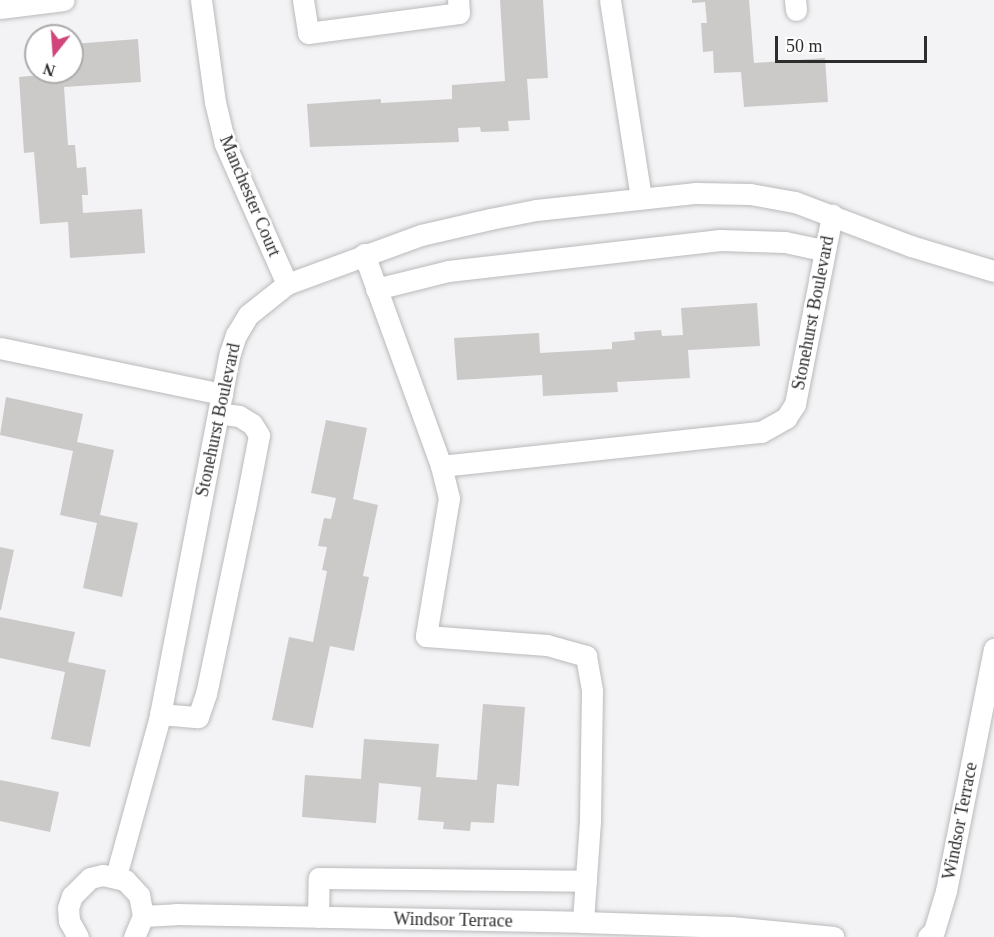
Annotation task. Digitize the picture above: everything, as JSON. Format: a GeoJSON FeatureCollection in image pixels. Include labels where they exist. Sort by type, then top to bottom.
{"type":"FeatureCollection","features":[{"type":"Feature","properties":{"kind":"street"},"geometry":{"type":"LineString","coordinates":[[0,8],[64,0]]}},
{"type":"Feature","properties":{"kind":"street","name":"Manchester Court"},"geometry":{"type":"LineString","coordinates":[[201,0],[215,102],[225,144],[287,284]]}},
{"type":"Feature","properties":{"kind":"street"},"geometry":{"type":"LineString","coordinates":[[303,0],[308,33],[459,13],[458,0]]}},
{"type":"Feature","properties":{"kind":"street"},"geometry":{"type":"LineString","coordinates":[[610,0],[640,198]]}},
{"type":"Feature","properties":{"kind":"street","name":"Stonehurst Boulevard"},"geometry":{"type":"LineString","coordinates":[[116,876],[160,714],[220,403],[236,334],[248,315],[287,284],[421,235],[490,219],[640,198],[696,193],[750,194],[795,202],[911,246],[994,271]]}},
{"type":"Feature","properties":{"kind":"street","name":"Stonehurst Boulevard"},"geometry":{"type":"LineString","coordinates":[[441,466],[761,432],[786,418],[795,404],[823,250],[832,215]]}},
{"type":"Feature","properties":{"kind":"street"},"geometry":{"type":"LineString","coordinates":[[376,288],[448,271],[720,240],[785,242],[823,250]]}},
{"type":"Feature","properties":{"kind":"street"},"geometry":{"type":"LineString","coordinates":[[364,255],[441,466],[449,498],[426,636],[547,645],[586,656],[592,691],[590,821],[583,922]]}},
{"type":"Feature","properties":{"kind":"street"},"geometry":{"type":"LineString","coordinates":[[0,348],[220,403],[252,424],[259,435],[246,508],[206,694],[198,717],[160,714]]}},
{"type":"Feature","properties":{"kind":"street","name":"Windsor Terrace"},"geometry":{"type":"LineString","coordinates":[[929,937],[941,914],[989,702],[994,649]]}},
{"type":"Feature","properties":{"kind":"street"},"geometry":{"type":"LineString","coordinates":[[78,937],[69,921],[68,908],[72,896],[90,878],[103,875],[116,876],[133,887],[143,905],[143,916],[134,937]]}},
{"type":"Feature","properties":{"kind":"street"},"geometry":{"type":"LineString","coordinates":[[318,917],[319,878],[586,881]]}},
{"type":"Feature","properties":{"kind":"street","name":"Windsor Terrace"},"geometry":{"type":"LineString","coordinates":[[143,916],[176,914],[318,917],[493,929],[583,922],[688,932],[834,937]]}},
{"type":"Feature","properties":{"kind":"building"},"geometry":{"type":"Polygon","coordinates":[[[500,0],[543,0],[548,78],[527,79],[530,120],[508,121],[509,131],[481,132],[480,127],[458,128],[459,142],[310,147],[307,104],[381,99],[381,103],[452,99],[452,85],[505,81],[500,0]]]}},
{"type":"Feature","properties":{"kind":"building"},"geometry":{"type":"Polygon","coordinates":[[[692,0],[749,0],[754,63],[825,58],[828,102],[744,107],[741,72],[714,73],[713,51],[703,52],[701,23],[707,23],[705,2],[692,3],[692,0]]]}},
{"type":"Feature","properties":{"kind":"building"},"geometry":{"type":"Polygon","coordinates":[[[138,39],[141,82],[64,87],[68,145],[75,145],[77,168],[86,167],[88,195],[82,195],[83,213],[142,209],[145,253],[70,258],[68,222],[40,224],[34,152],[24,153],[19,77],[24,77],[24,84],[84,84],[84,43],[138,39]]]}},
{"type":"Feature","properties":{"kind":"building"},"geometry":{"type":"Polygon","coordinates":[[[757,303],[760,346],[688,350],[690,378],[617,382],[618,392],[543,396],[542,375],[457,380],[454,338],[539,333],[540,353],[612,349],[612,342],[635,340],[634,332],[661,330],[662,336],[683,335],[681,308],[757,303]]]}},
{"type":"Feature","properties":{"kind":"building"},"geometry":{"type":"Polygon","coordinates":[[[6,397],[83,414],[77,442],[114,450],[100,515],[138,523],[122,597],[83,588],[97,523],[60,515],[73,451],[0,435],[6,397]]]}},
{"type":"Feature","properties":{"kind":"building"},"geometry":{"type":"Polygon","coordinates":[[[326,420],[367,428],[353,499],[378,505],[363,576],[369,577],[354,651],[330,646],[313,728],[272,720],[289,637],[313,642],[327,571],[322,570],[327,547],[318,546],[324,518],[331,519],[336,498],[311,493],[326,420]]]}},
{"type":"Feature","properties":{"kind":"building"},"geometry":{"type":"Polygon","coordinates":[[[0,547],[14,550],[1,610],[0,610],[0,547]]]}},
{"type":"Feature","properties":{"kind":"building"},"geometry":{"type":"Polygon","coordinates":[[[0,617],[75,632],[68,662],[106,670],[90,747],[51,739],[65,672],[0,658],[0,617]]]}},
{"type":"Feature","properties":{"kind":"building"},"geometry":{"type":"Polygon","coordinates":[[[483,704],[525,707],[519,786],[497,784],[494,823],[471,822],[470,831],[443,829],[444,822],[418,820],[421,787],[379,783],[376,823],[302,817],[305,775],[361,779],[364,739],[439,744],[436,777],[477,780],[483,704]]]}},
{"type":"Feature","properties":{"kind":"building"},"geometry":{"type":"Polygon","coordinates":[[[0,780],[59,792],[50,832],[0,821],[0,780]]]}}]}
